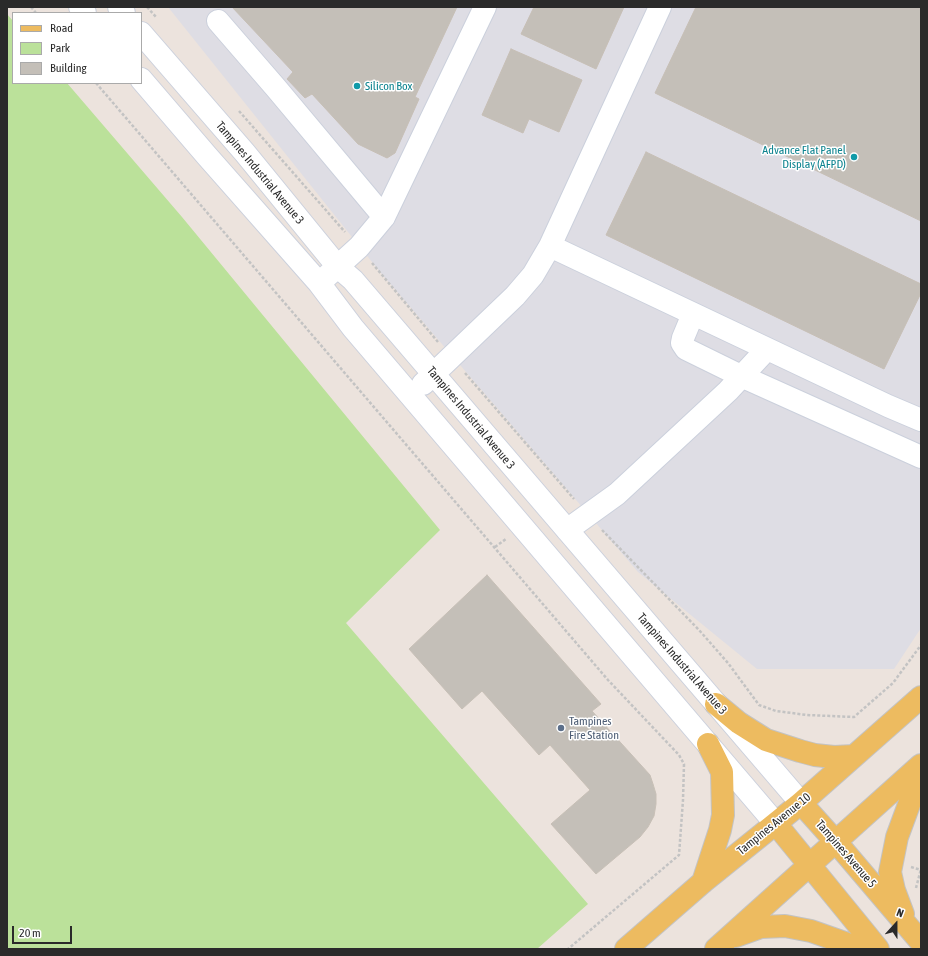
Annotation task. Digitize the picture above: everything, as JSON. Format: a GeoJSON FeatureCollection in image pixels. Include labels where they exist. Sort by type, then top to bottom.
{"type":"FeatureCollection","features":[{"type":"Feature","properties":{"kind":"main road","name":"Tampines Avenue 10"},"geometry":{"type":"LineString","coordinates":[[626,949],[703,882],[801,803],[921,697]]}},
{"type":"Feature","properties":{"kind":"main road"},"geometry":{"type":"LineString","coordinates":[[716,704],[740,723],[766,740],[815,755],[834,757],[854,756]]}},
{"type":"Feature","properties":{"kind":"main road"},"geometry":{"type":"LineString","coordinates":[[703,882],[720,830],[723,815],[722,772],[708,744]]}},
{"type":"Feature","properties":{"kind":"main road"},"geometry":{"type":"LineString","coordinates":[[722,944],[921,765]]}},
{"type":"Feature","properties":{"kind":"main road"},"geometry":{"type":"LineString","coordinates":[[915,935],[894,890],[890,872],[897,837],[921,772]]}},
{"type":"Feature","properties":{"kind":"main road","name":"Tampines Avenue 5"},"geometry":{"type":"LineString","coordinates":[[801,803],[915,935]]}},
{"type":"Feature","properties":{"kind":"main road"},"geometry":{"type":"LineString","coordinates":[[776,824],[878,949]]}},
{"type":"Feature","properties":{"kind":"main road"},"geometry":{"type":"LineString","coordinates":[[722,944],[761,927],[784,926],[811,931],[845,943],[855,949]]}},
{"type":"Feature","properties":{"kind":"street"},"geometry":{"type":"LineString","coordinates":[[319,283],[359,247],[384,217],[485,7]]}},
{"type":"Feature","properties":{"kind":"street"},"geometry":{"type":"LineString","coordinates":[[410,395],[452,358],[515,296],[533,275],[550,246],[660,7]]}},
{"type":"Feature","properties":{"kind":"street"},"geometry":{"type":"LineString","coordinates":[[218,22],[276,88],[384,217]]}},
{"type":"Feature","properties":{"kind":"street","name":"Tampines Industrial Avenue 3"},"geometry":{"type":"LineString","coordinates":[[142,34],[245,154],[338,267],[353,280],[801,803]]}},
{"type":"Feature","properties":{"kind":"street"},"geometry":{"type":"LineString","coordinates":[[142,80],[319,283],[353,328],[776,824]]}},
{"type":"Feature","properties":{"kind":"street"},"geometry":{"type":"LineString","coordinates":[[550,246],[888,406],[921,420]]}},
{"type":"Feature","properties":{"kind":"street"},"geometry":{"type":"LineString","coordinates":[[693,314],[683,338],[682,343],[686,348],[741,376],[921,457]]}},
{"type":"Feature","properties":{"kind":"street"},"geometry":{"type":"LineString","coordinates":[[567,530],[618,494],[728,390],[767,349]]}},
{"type":"Feature","properties":{"kind":"path"},"geometry":{"type":"LineString","coordinates":[[148,7],[158,19]]}},
{"type":"Feature","properties":{"kind":"path"},"geometry":{"type":"LineString","coordinates":[[97,84],[608,680],[679,756],[684,764],[679,855],[568,949]]}},
{"type":"Feature","properties":{"kind":"path"},"geometry":{"type":"LineString","coordinates":[[235,106],[359,247],[452,358],[588,515],[699,630],[728,664],[759,705],[776,711],[808,715],[854,716],[893,683],[921,645]]}},
{"type":"Feature","properties":{"kind":"shaded area"},"geometry":{"type":"Polygon","coordinates":[[[168,7],[921,7],[921,628],[894,669],[757,669],[638,572],[380,272],[168,7]]]}},
{"type":"Feature","properties":{"kind":"green space"},"geometry":{"type":"Polygon","coordinates":[[[7,14],[12,20],[12,84],[68,84],[182,217],[440,530],[346,623],[588,904],[537,949],[7,949],[7,14]]]}},
{"type":"Feature","properties":{"kind":"building","name":"Silicon Box"},"geometry":{"type":"Polygon","coordinates":[[[232,7],[457,7],[415,97],[419,99],[395,153],[387,158],[358,144],[312,94],[305,98],[287,79],[293,72],[232,7]]]}},
{"type":"Feature","properties":{"kind":"building"},"geometry":{"type":"Polygon","coordinates":[[[534,7],[624,7],[596,69],[521,34],[534,7]]]}},
{"type":"Feature","properties":{"kind":"building","name":"Advance Flat Panel Display (AFPD)"},"geometry":{"type":"Polygon","coordinates":[[[696,7],[921,7],[921,221],[655,93],[696,7]]]}},
{"type":"Feature","properties":{"kind":"building"},"geometry":{"type":"Polygon","coordinates":[[[511,49],[582,80],[559,132],[529,119],[523,133],[482,115],[511,49]]]}},
{"type":"Feature","properties":{"kind":"building"},"geometry":{"type":"Polygon","coordinates":[[[646,152],[921,284],[921,293],[884,369],[606,235],[646,152]]]}},
{"type":"Feature","properties":{"kind":"building","name":"Tampines Fire Station"},"geometry":{"type":"Polygon","coordinates":[[[487,575],[601,704],[592,711],[650,775],[656,794],[656,804],[654,816],[648,827],[640,837],[596,874],[551,824],[590,790],[550,745],[539,755],[482,691],[462,709],[409,649],[487,575]]]}},
{"type":"Feature","properties":{"kind":"place","name":"Silicon Box"},"geometry":{"type":"Point","coordinates":[357,86]}},
{"type":"Feature","properties":{"kind":"place","name":"Advance Flat Panel Display (AFPD)"},"geometry":{"type":"Point","coordinates":[854,157]}},
{"type":"Feature","properties":{"kind":"place","name":"Tampines Fire Station"},"geometry":{"type":"Point","coordinates":[561,728]}}]}
